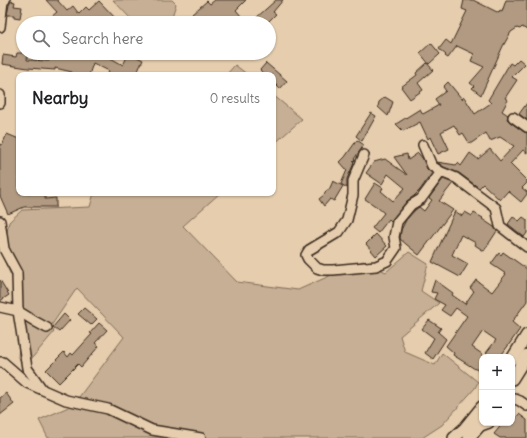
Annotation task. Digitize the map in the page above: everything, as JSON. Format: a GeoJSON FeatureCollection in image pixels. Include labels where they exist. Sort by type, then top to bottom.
{"type":"FeatureCollection","features":[{"type":"Feature","properties":{"kind":"main road"},"geometry":{"type":"LineString","coordinates":[[515,354],[527,334]]}},
{"type":"Feature","properties":{"kind":"main road"},"geometry":{"type":"LineString","coordinates":[[515,374],[527,355]]}},
{"type":"Feature","properties":{"kind":"main road"},"geometry":{"type":"LineString","coordinates":[[454,438],[466,428],[479,411]]}},
{"type":"Feature","properties":{"kind":"main road"},"geometry":{"type":"LineString","coordinates":[[469,438],[479,426]]}},
{"type":"Feature","properties":{"kind":"street"},"geometry":{"type":"LineString","coordinates":[[0,27],[2,1]]}},
{"type":"Feature","properties":{"kind":"street"},"geometry":{"type":"LineString","coordinates":[[0,95],[0,103]]}},
{"type":"Feature","properties":{"kind":"street"},"geometry":{"type":"LineString","coordinates":[[513,117],[527,127]]}},
{"type":"Feature","properties":{"kind":"street"},"geometry":{"type":"LineString","coordinates":[[423,145],[432,166],[441,172],[456,178],[496,208],[500,226],[527,247]]}},
{"type":"Feature","properties":{"kind":"street"},"geometry":{"type":"LineString","coordinates":[[364,155],[353,181],[353,195],[346,220],[339,232],[309,250],[306,255],[311,263],[317,268],[323,270],[333,270],[376,266],[388,261],[396,248],[394,237],[397,222],[411,205],[421,198],[441,172]]}},
{"type":"Feature","properties":{"kind":"street"},"geometry":{"type":"LineString","coordinates":[[0,222],[4,249],[18,273],[18,311],[26,368],[43,391]]}},
{"type":"Feature","properties":{"kind":"street"},"geometry":{"type":"LineString","coordinates":[[0,307],[18,311],[47,328]]}},
{"type":"Feature","properties":{"kind":"street"},"geometry":{"type":"LineString","coordinates":[[0,362],[3,362],[27,383],[66,400],[108,409],[152,430],[201,438]]}},
{"type":"Feature","properties":{"kind":"street"},"geometry":{"type":"LineString","coordinates":[[515,399],[527,406]]}},
{"type":"Feature","properties":{"kind":"shaded area"},"geometry":{"type":"Polygon","coordinates":[[[113,0],[172,0],[176,4],[172,16],[128,16],[113,0]]]}},
{"type":"Feature","properties":{"kind":"shaded area"},"geometry":{"type":"Polygon","coordinates":[[[235,65],[244,72],[229,72],[235,65]]]}},
{"type":"Feature","properties":{"kind":"shaded area"},"geometry":{"type":"Polygon","coordinates":[[[276,97],[302,119],[276,142],[276,97]]]}},
{"type":"Feature","properties":{"kind":"shaded area"},"geometry":{"type":"Polygon","coordinates":[[[93,196],[217,196],[183,226],[237,282],[298,290],[363,261],[386,272],[409,252],[428,264],[421,291],[439,303],[400,336],[405,352],[435,365],[442,353],[478,382],[475,388],[442,425],[422,438],[48,438],[39,420],[73,405],[124,337],[77,288],[51,326],[54,332],[27,364],[18,358],[22,299],[2,256],[9,222],[22,210],[90,207],[93,196]]]}},
{"type":"Feature","properties":{"kind":"building"},"geometry":{"type":"Polygon","coordinates":[[[46,0],[57,0],[67,11],[73,6],[79,14],[86,7],[89,10],[99,1],[113,16],[52,16],[57,12],[46,0]]]}},
{"type":"Feature","properties":{"kind":"building"},"geometry":{"type":"Polygon","coordinates":[[[215,0],[246,0],[236,10],[241,16],[193,16],[192,14],[207,1],[210,4],[215,0]]]}},
{"type":"Feature","properties":{"kind":"building"},"geometry":{"type":"Polygon","coordinates":[[[276,0],[283,0],[273,12],[276,14],[274,16],[258,16],[276,0]]]}},
{"type":"Feature","properties":{"kind":"building"},"geometry":{"type":"Polygon","coordinates":[[[464,0],[473,0],[499,13],[500,11],[502,12],[506,0],[527,0],[527,30],[522,27],[511,32],[503,46],[481,95],[472,88],[474,86],[470,83],[484,67],[471,61],[474,54],[457,46],[448,58],[439,49],[446,40],[451,44],[467,11],[462,9],[464,0]]]}},
{"type":"Feature","properties":{"kind":"building"},"geometry":{"type":"Polygon","coordinates":[[[11,1],[15,2],[14,6],[22,7],[20,16],[16,16],[16,17],[14,17],[14,15],[7,15],[11,1]]]}},
{"type":"Feature","properties":{"kind":"building"},"geometry":{"type":"Polygon","coordinates":[[[431,43],[440,54],[429,64],[420,53],[431,43]]]}},
{"type":"Feature","properties":{"kind":"building"},"geometry":{"type":"Polygon","coordinates":[[[3,55],[16,57],[16,60],[114,60],[123,65],[126,60],[143,60],[137,72],[108,72],[93,63],[90,72],[72,72],[55,68],[55,70],[28,68],[2,64],[3,55]]]}},
{"type":"Feature","properties":{"kind":"building"},"geometry":{"type":"Polygon","coordinates":[[[519,59],[525,64],[512,77],[517,80],[505,98],[508,100],[502,111],[508,115],[507,119],[510,122],[527,133],[527,153],[523,150],[510,164],[527,181],[522,188],[527,192],[527,194],[521,202],[508,191],[500,200],[483,184],[479,188],[459,173],[444,167],[437,162],[456,165],[458,163],[461,166],[470,153],[478,159],[490,149],[500,161],[514,146],[500,137],[490,141],[486,133],[470,144],[463,133],[460,135],[454,125],[441,132],[449,149],[438,154],[430,137],[428,139],[420,122],[403,131],[396,124],[420,109],[423,114],[439,105],[435,99],[446,91],[443,87],[448,82],[462,99],[464,97],[475,114],[491,103],[488,100],[510,63],[513,65],[519,59]]]}},
{"type":"Feature","properties":{"kind":"building"},"geometry":{"type":"Polygon","coordinates":[[[266,63],[287,81],[280,89],[276,85],[276,72],[262,72],[260,70],[266,63]]]}},
{"type":"Feature","properties":{"kind":"building"},"geometry":{"type":"Polygon","coordinates":[[[427,63],[433,70],[418,83],[423,90],[410,99],[401,87],[417,75],[416,73],[427,63]]]}},
{"type":"Feature","properties":{"kind":"building"},"geometry":{"type":"Polygon","coordinates":[[[385,97],[393,102],[388,116],[378,107],[379,102],[385,97]]]}},
{"type":"Feature","properties":{"kind":"building"},"geometry":{"type":"Polygon","coordinates":[[[527,103],[527,120],[519,114],[527,103]]]}},
{"type":"Feature","properties":{"kind":"building"},"geometry":{"type":"Polygon","coordinates":[[[371,113],[376,116],[362,141],[356,136],[371,113]]]}},
{"type":"Feature","properties":{"kind":"building"},"geometry":{"type":"Polygon","coordinates":[[[7,134],[16,138],[16,196],[45,196],[45,199],[56,198],[56,207],[24,207],[8,214],[0,196],[0,144],[2,145],[7,134]]]}},
{"type":"Feature","properties":{"kind":"building"},"geometry":{"type":"Polygon","coordinates":[[[357,140],[364,145],[354,159],[354,163],[347,179],[347,188],[341,184],[347,170],[340,162],[357,140]]]}},
{"type":"Feature","properties":{"kind":"building"},"geometry":{"type":"Polygon","coordinates":[[[418,153],[423,159],[427,169],[432,173],[420,190],[407,201],[391,221],[389,219],[378,233],[372,228],[384,213],[365,199],[375,183],[383,188],[381,191],[393,201],[405,188],[388,174],[382,184],[366,173],[374,162],[385,159],[407,175],[394,157],[407,154],[408,160],[418,153]]]}},
{"type":"Feature","properties":{"kind":"building"},"geometry":{"type":"Polygon","coordinates":[[[443,179],[453,183],[439,201],[453,210],[419,255],[400,239],[401,230],[406,220],[415,210],[419,207],[424,211],[432,200],[429,198],[443,179]]]}},
{"type":"Feature","properties":{"kind":"building"},"geometry":{"type":"Polygon","coordinates":[[[333,181],[343,186],[334,201],[330,199],[324,206],[319,199],[327,190],[329,190],[333,181]]]}},
{"type":"Feature","properties":{"kind":"building"},"geometry":{"type":"Polygon","coordinates":[[[455,211],[462,216],[465,212],[472,216],[474,213],[483,218],[482,219],[494,227],[497,231],[484,251],[475,245],[476,243],[461,235],[452,255],[468,264],[460,277],[432,262],[455,211]]]}},
{"type":"Feature","properties":{"kind":"building"},"geometry":{"type":"Polygon","coordinates":[[[513,217],[519,221],[523,217],[527,220],[527,233],[524,237],[508,224],[513,217]]]}},
{"type":"Feature","properties":{"kind":"building"},"geometry":{"type":"Polygon","coordinates":[[[376,234],[387,246],[376,256],[366,244],[376,234]]]}},
{"type":"Feature","properties":{"kind":"building"},"geometry":{"type":"Polygon","coordinates":[[[503,252],[527,269],[527,301],[512,322],[520,329],[502,354],[486,353],[496,340],[483,331],[472,347],[482,354],[479,354],[479,371],[453,355],[454,353],[446,346],[467,316],[456,308],[450,316],[441,310],[445,305],[434,299],[437,293],[431,292],[435,280],[465,304],[474,291],[470,288],[476,280],[492,292],[506,274],[491,264],[499,253],[501,255],[503,252]]]}},
{"type":"Feature","properties":{"kind":"building"},"geometry":{"type":"Polygon","coordinates":[[[0,280],[9,295],[0,301],[0,280]]]}},
{"type":"Feature","properties":{"kind":"building"},"geometry":{"type":"Polygon","coordinates":[[[84,308],[97,319],[91,325],[78,314],[84,308]]]}},
{"type":"Feature","properties":{"kind":"building"},"geometry":{"type":"Polygon","coordinates":[[[64,314],[70,320],[59,332],[53,327],[64,314]]]}},
{"type":"Feature","properties":{"kind":"building"},"geometry":{"type":"Polygon","coordinates":[[[429,320],[441,328],[438,332],[446,339],[433,359],[425,353],[434,338],[422,329],[429,320]]]}},
{"type":"Feature","properties":{"kind":"building"},"geometry":{"type":"Polygon","coordinates":[[[99,323],[107,330],[95,343],[99,346],[81,367],[78,364],[59,383],[46,370],[64,352],[68,357],[71,353],[73,355],[92,334],[90,333],[99,323]]]}},
{"type":"Feature","properties":{"kind":"building"},"geometry":{"type":"Polygon","coordinates":[[[6,393],[14,404],[0,415],[0,398],[6,393]]]}},
{"type":"Feature","properties":{"kind":"building"},"geometry":{"type":"Polygon","coordinates":[[[519,414],[527,420],[527,438],[500,438],[494,434],[501,426],[515,426],[515,417],[516,418],[519,414]]]}}]}
